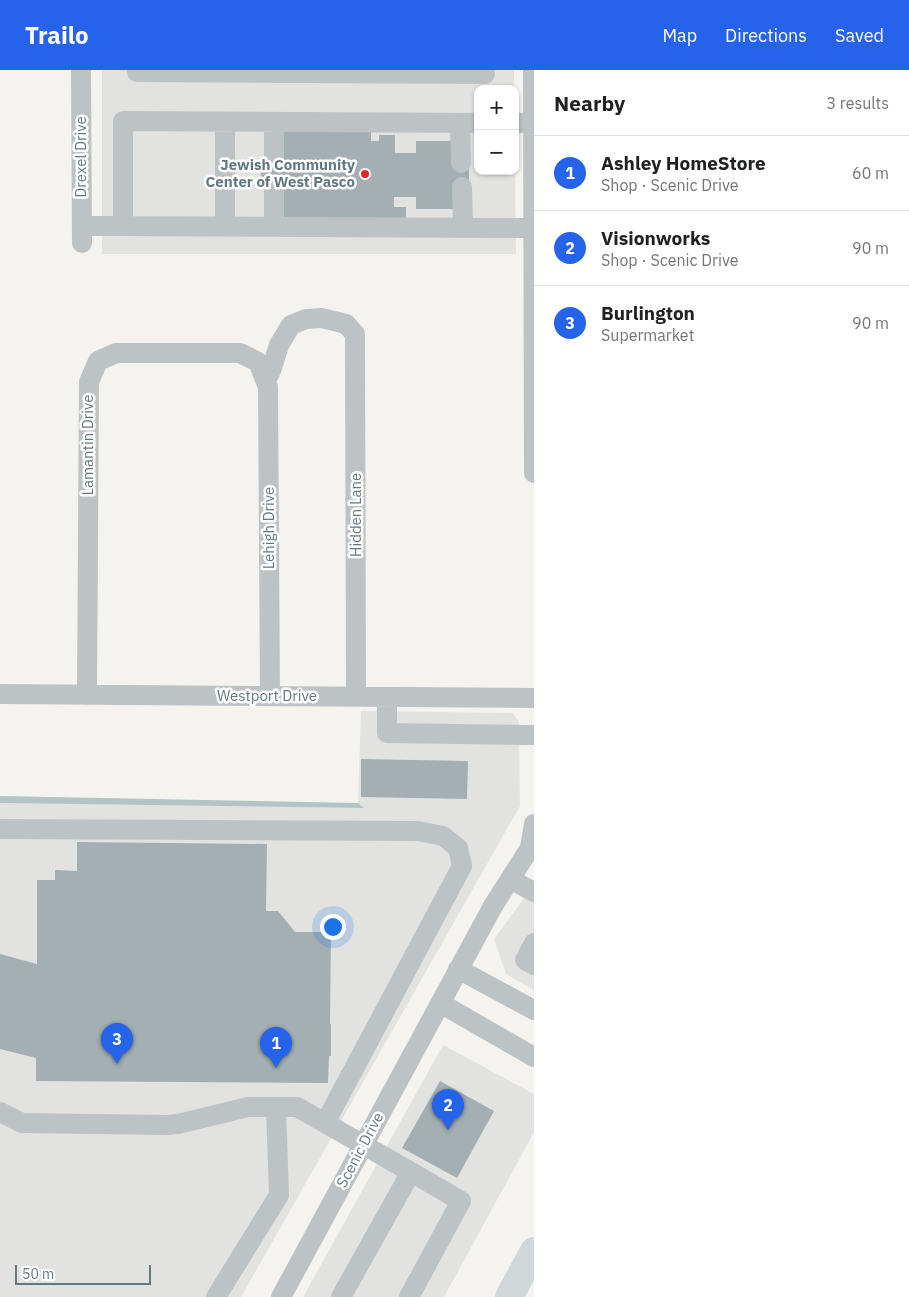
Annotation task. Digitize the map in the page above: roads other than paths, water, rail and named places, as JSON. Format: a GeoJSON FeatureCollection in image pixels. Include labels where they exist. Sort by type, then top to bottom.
{"type":"FeatureCollection","features":[{"type":"Feature","properties":{"kind":"highway"},"geometry":{"type":"LineString","coordinates":[[509,1297],[534,1251]]}},
{"type":"Feature","properties":{"kind":"street","name":"Drexel Drive"},"geometry":{"type":"LineString","coordinates":[[81,70],[82,235],[122,226]]}},
{"type":"Feature","properties":{"kind":"street"},"geometry":{"type":"LineString","coordinates":[[137,70],[137,72],[485,78]]}},
{"type":"Feature","properties":{"kind":"street"},"geometry":{"type":"LineString","coordinates":[[533,70],[534,473]]}},
{"type":"Feature","properties":{"kind":"street"},"geometry":{"type":"LineString","coordinates":[[461,163],[469,123],[123,121],[122,226],[533,228]]}},
{"type":"Feature","properties":{"kind":"street"},"geometry":{"type":"LineString","coordinates":[[225,122],[225,227]]}},
{"type":"Feature","properties":{"kind":"street"},"geometry":{"type":"LineString","coordinates":[[274,122],[274,161]]}},
{"type":"Feature","properties":{"kind":"street"},"geometry":{"type":"LineString","coordinates":[[519,123],[534,123]]}},
{"type":"Feature","properties":{"kind":"street"},"geometry":{"type":"LineString","coordinates":[[274,185],[274,227]]}},
{"type":"Feature","properties":{"kind":"street"},"geometry":{"type":"LineString","coordinates":[[462,187],[463,228]]}},
{"type":"Feature","properties":{"kind":"street","name":"Hidden Lane"},"geometry":{"type":"LineString","coordinates":[[266,381],[279,345],[291,325],[306,319],[322,318],[346,324],[355,334],[356,696]]}},
{"type":"Feature","properties":{"kind":"street","name":"Lamantin Drive"},"geometry":{"type":"LineString","coordinates":[[87,695],[89,382],[98,361],[116,353],[240,353],[258,362]]}},
{"type":"Feature","properties":{"kind":"street","name":"Lehigh Drive"},"geometry":{"type":"LineString","coordinates":[[258,362],[268,386],[270,696]]}},
{"type":"Feature","properties":{"kind":"street","name":"Westport Drive"},"geometry":{"type":"LineString","coordinates":[[0,694],[534,698]]}},
{"type":"Feature","properties":{"kind":"street"},"geometry":{"type":"LineString","coordinates":[[387,697],[387,733],[534,736]]}},
{"type":"Feature","properties":{"kind":"street"},"geometry":{"type":"LineString","coordinates":[[0,829],[418,831],[443,836],[458,848],[462,866],[325,1123]]}},
{"type":"Feature","properties":{"kind":"street","name":"Scenic Drive"},"geometry":{"type":"LineString","coordinates":[[281,1297],[458,969],[493,906],[530,848],[533,836]]}},
{"type":"Feature","properties":{"kind":"street"},"geometry":{"type":"LineString","coordinates":[[510,879],[534,892]]}},
{"type":"Feature","properties":{"kind":"street"},"geometry":{"type":"LineString","coordinates":[[534,943],[525,960],[534,965]]}},
{"type":"Feature","properties":{"kind":"street"},"geometry":{"type":"LineString","coordinates":[[458,969],[534,1010]]}},
{"type":"Feature","properties":{"kind":"street"},"geometry":{"type":"LineString","coordinates":[[440,1003],[534,1057]]}},
{"type":"Feature","properties":{"kind":"street"},"geometry":{"type":"LineString","coordinates":[[0,1112],[22,1123],[166,1125],[178,1124],[248,1107],[297,1107],[461,1201],[409,1297]]}},
{"type":"Feature","properties":{"kind":"street"},"geometry":{"type":"LineString","coordinates":[[216,1297],[279,1195],[276,1107]]}},
{"type":"Feature","properties":{"kind":"street"},"geometry":{"type":"LineString","coordinates":[[341,1297],[411,1172]]}},
{"type":"Feature","properties":{"kind":"place","name":"Jewish Community Center of West Pasco"},"geometry":{"type":"Point","coordinates":[365,174]}},
{"type":"Feature","properties":{"kind":"place","name":"Burlington"},"geometry":{"type":"Point","coordinates":[117,1064]}},
{"type":"Feature","properties":{"kind":"place","name":"Ashley HomeStore"},"geometry":{"type":"Point","coordinates":[276,1068]}},
{"type":"Feature","properties":{"kind":"place","name":"Visionworks"},"geometry":{"type":"Point","coordinates":[448,1130]}}]}
